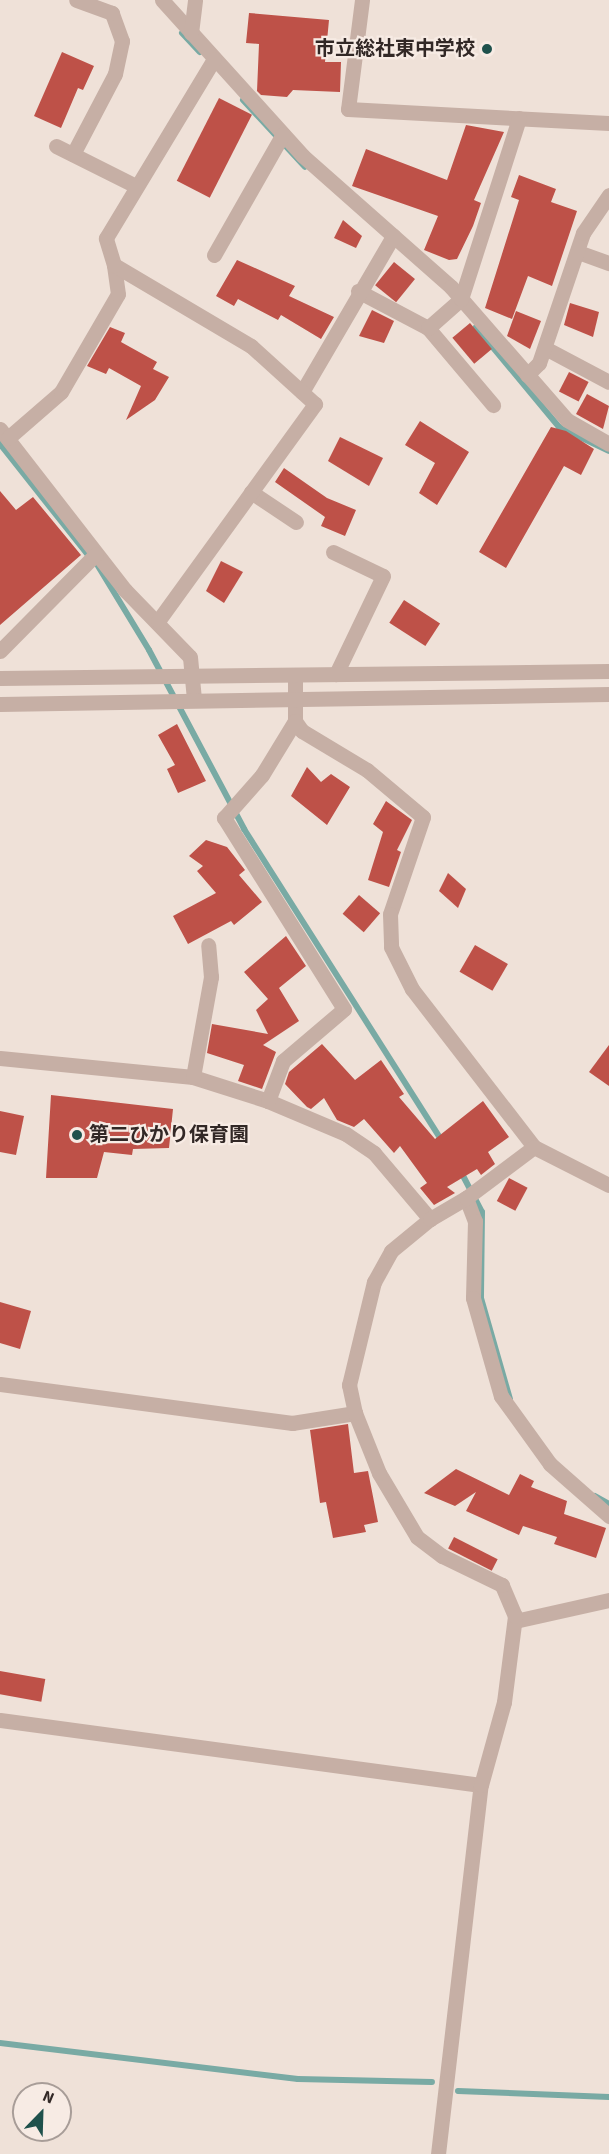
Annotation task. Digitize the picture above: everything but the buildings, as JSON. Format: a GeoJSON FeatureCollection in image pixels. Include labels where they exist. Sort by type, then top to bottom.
{"type":"FeatureCollection","features":[{"type":"Feature","properties":{"kind":"street"},"geometry":{"type":"LineString","coordinates":[[73,154],[115,74],[122,41],[112,13],[76,0]]}},
{"type":"Feature","properties":{"kind":"street"},"geometry":{"type":"LineString","coordinates":[[162,0],[191,33],[212,62],[280,139],[457,302],[567,420],[609,444]]}},
{"type":"Feature","properties":{"kind":"street"},"geometry":{"type":"LineString","coordinates":[[191,33],[195,0]]}},
{"type":"Feature","properties":{"kind":"street"},"geometry":{"type":"LineString","coordinates":[[362,0],[348,109],[609,123]]}},
{"type":"Feature","properties":{"kind":"street"},"geometry":{"type":"LineString","coordinates":[[182,699],[192,677],[190,657],[158,621],[92,558],[4,433],[61,392],[118,294],[114,266],[106,238],[212,62]]}},
{"type":"Feature","properties":{"kind":"street"},"geometry":{"type":"LineString","coordinates":[[428,328],[457,302],[519,118]]}},
{"type":"Feature","properties":{"kind":"street"},"geometry":{"type":"LineString","coordinates":[[214,255],[280,139]]}},
{"type":"Feature","properties":{"kind":"street"},"geometry":{"type":"LineString","coordinates":[[56,146],[136,186]]}},
{"type":"Feature","properties":{"kind":"street"},"geometry":{"type":"LineString","coordinates":[[527,375],[545,348],[583,233],[609,195]]}},
{"type":"Feature","properties":{"kind":"street"},"geometry":{"type":"LineString","coordinates":[[302,392],[358,291],[390,240]]}},
{"type":"Feature","properties":{"kind":"street"},"geometry":{"type":"LineString","coordinates":[[578,252],[609,263]]}},
{"type":"Feature","properties":{"kind":"street"},"geometry":{"type":"LineString","coordinates":[[114,266],[251,346],[315,404],[158,621]]}},
{"type":"Feature","properties":{"kind":"street"},"geometry":{"type":"LineString","coordinates":[[358,291],[428,328],[493,405]]}},
{"type":"Feature","properties":{"kind":"street"},"geometry":{"type":"LineString","coordinates":[[545,348],[609,382]]}},
{"type":"Feature","properties":{"kind":"street"},"geometry":{"type":"LineString","coordinates":[[251,492],[296,522]]}},
{"type":"Feature","properties":{"kind":"street"},"geometry":{"type":"LineString","coordinates":[[333,552],[383,576],[336,674]]}},
{"type":"Feature","properties":{"kind":"street"},"geometry":{"type":"LineString","coordinates":[[0,651],[92,558]]}},
{"type":"Feature","properties":{"kind":"street"},"geometry":{"type":"LineString","coordinates":[[0,678],[609,671]]}},
{"type":"Feature","properties":{"kind":"street"},"geometry":{"type":"LineString","coordinates":[[295,676],[296,721],[302,730],[416,806],[423,817],[390,914],[391,947],[412,989],[534,1147],[609,1185]]}},
{"type":"Feature","properties":{"kind":"street"},"geometry":{"type":"LineString","coordinates":[[0,704],[182,699],[609,694]]}},
{"type":"Feature","properties":{"kind":"street"},"geometry":{"type":"LineString","coordinates":[[268,1101],[283,1061],[344,1009],[224,818],[296,721]]}},
{"type":"Feature","properties":{"kind":"street"},"geometry":{"type":"LineString","coordinates":[[193,1077],[212,977],[208,945]]}},
{"type":"Feature","properties":{"kind":"street"},"geometry":{"type":"LineString","coordinates":[[0,1058],[193,1077],[268,1101],[346,1134],[374,1153],[429,1219]]}},
{"type":"Feature","properties":{"kind":"street"},"geometry":{"type":"LineString","coordinates":[[438,2154],[481,1785],[504,1702],[515,1622],[512,1601],[502,1585],[442,1556],[417,1538],[380,1473],[354,1413],[350,1385],[355,1349],[374,1282],[391,1251],[429,1219],[472,1194],[534,1147]]}},
{"type":"Feature","properties":{"kind":"street"},"geometry":{"type":"LineString","coordinates":[[472,1194],[475,1221],[473,1298],[501,1396],[550,1464],[609,1516]]}},
{"type":"Feature","properties":{"kind":"street"},"geometry":{"type":"LineString","coordinates":[[0,1384],[292,1423],[354,1413]]}},
{"type":"Feature","properties":{"kind":"street"},"geometry":{"type":"LineString","coordinates":[[515,1622],[609,1600]]}},
{"type":"Feature","properties":{"kind":"street"},"geometry":{"type":"LineString","coordinates":[[0,1720],[481,1785]]}},
{"type":"Feature","properties":{"kind":"waterway"},"geometry":{"type":"LineString","coordinates":[[182,33],[200,52]]}},
{"type":"Feature","properties":{"kind":"waterway"},"geometry":{"type":"LineString","coordinates":[[243,100],[305,167]]}},
{"type":"Feature","properties":{"kind":"waterway"},"geometry":{"type":"LineString","coordinates":[[476,327],[559,427],[609,451]]}},
{"type":"Feature","properties":{"kind":"waterway"},"geometry":{"type":"LineString","coordinates":[[0,444],[91,559]]}},
{"type":"Feature","properties":{"kind":"waterway"},"geometry":{"type":"LineString","coordinates":[[98,566],[149,650],[244,829],[442,1141]]}},
{"type":"Feature","properties":{"kind":"waterway"},"geometry":{"type":"LineString","coordinates":[[460,1170],[482,1212],[481,1298],[510,1399]]}},
{"type":"Feature","properties":{"kind":"waterway"},"geometry":{"type":"LineString","coordinates":[[595,1496],[609,1504]]}},
{"type":"Feature","properties":{"kind":"waterway"},"geometry":{"type":"LineString","coordinates":[[0,2043],[298,2079],[432,2082]]}},
{"type":"Feature","properties":{"kind":"waterway"},"geometry":{"type":"LineString","coordinates":[[458,2091],[609,2097]]}},
{"type":"Feature","properties":{"kind":"place","name":"市立総社東中学校"},"geometry":{"type":"Point","coordinates":[487,49]}},
{"type":"Feature","properties":{"kind":"place","name":"第二ひかり保育園"},"geometry":{"type":"Point","coordinates":[77,1135]}}]}
